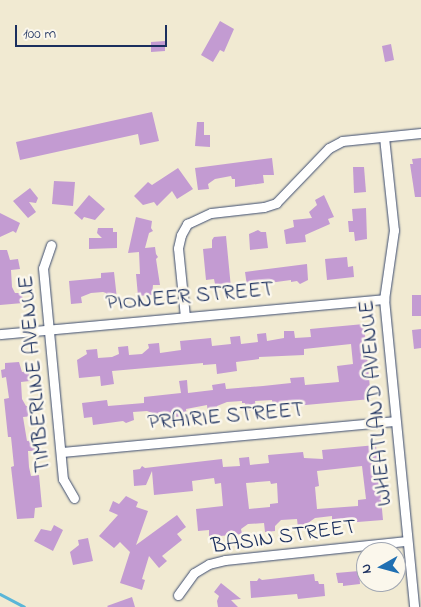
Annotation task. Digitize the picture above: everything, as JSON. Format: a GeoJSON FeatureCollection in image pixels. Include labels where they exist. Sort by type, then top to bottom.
{"type":"FeatureCollection","features":[{"type":"Feature","properties":{"kind":"street"},"geometry":{"type":"LineString","coordinates":[[185,317],[178,248],[181,235],[187,224],[210,213],[264,207],[276,203],[329,148],[342,141],[421,133]]}},
{"type":"Feature","properties":{"kind":"street","name":"WHEATLAND AVENUE"},"geometry":{"type":"LineString","coordinates":[[384,137],[394,230],[384,299],[414,607]]}},
{"type":"Feature","properties":{"kind":"street","name":"TIMBERLINE AVENUE"},"geometry":{"type":"LineString","coordinates":[[51,245],[43,268],[64,479],[74,498]]}},
{"type":"Feature","properties":{"kind":"street","name":"PIONEER STREET"},"geometry":{"type":"LineString","coordinates":[[0,334],[384,299]]}},
{"type":"Feature","properties":{"kind":"street","name":"PRAIRIE STREET"},"geometry":{"type":"LineString","coordinates":[[61,452],[395,421]]}},
{"type":"Feature","properties":{"kind":"street","name":"BASIN STREET"},"geometry":{"type":"LineString","coordinates":[[178,595],[194,573],[209,564],[224,560],[407,541]]}},
{"type":"Feature","properties":{"kind":"building"},"geometry":{"type":"Polygon","coordinates":[[[220,21],[234,29],[224,52],[220,50],[213,62],[201,55],[220,21]]]}},
{"type":"Feature","properties":{"kind":"building"},"geometry":{"type":"Polygon","coordinates":[[[165,41],[165,51],[151,52],[151,42],[165,41]]]}},
{"type":"Feature","properties":{"kind":"building"},"geometry":{"type":"Polygon","coordinates":[[[391,44],[394,60],[385,62],[382,46],[391,44]]]}},
{"type":"Feature","properties":{"kind":"building"},"geometry":{"type":"Polygon","coordinates":[[[152,112],[159,141],[140,145],[138,134],[20,160],[16,142],[152,112]]]}},
{"type":"Feature","properties":{"kind":"building"},"geometry":{"type":"Polygon","coordinates":[[[197,122],[204,122],[204,135],[210,135],[210,147],[195,146],[197,122]]]}},
{"type":"Feature","properties":{"kind":"building"},"geometry":{"type":"Polygon","coordinates":[[[272,158],[274,175],[263,175],[264,183],[235,187],[235,179],[232,179],[231,176],[215,179],[208,184],[209,189],[198,190],[195,168],[272,158]]]}},
{"type":"Feature","properties":{"kind":"building"},"geometry":{"type":"Polygon","coordinates":[[[421,158],[421,197],[415,197],[410,164],[413,164],[412,159],[421,158]]]}},
{"type":"Feature","properties":{"kind":"building"},"geometry":{"type":"Polygon","coordinates":[[[353,167],[364,167],[366,192],[354,193],[353,167]]]}},
{"type":"Feature","properties":{"kind":"building"},"geometry":{"type":"Polygon","coordinates":[[[178,168],[193,189],[177,199],[172,191],[157,206],[154,202],[143,205],[134,196],[148,182],[152,185],[178,168]]]}},
{"type":"Feature","properties":{"kind":"building"},"geometry":{"type":"Polygon","coordinates":[[[54,181],[75,182],[73,206],[52,204],[54,181]]]}},
{"type":"Feature","properties":{"kind":"building"},"geometry":{"type":"Polygon","coordinates":[[[30,188],[38,198],[36,203],[29,202],[36,212],[28,218],[13,201],[30,188]]]}},
{"type":"Feature","properties":{"kind":"building"},"geometry":{"type":"Polygon","coordinates":[[[89,195],[105,209],[95,220],[84,217],[82,220],[74,213],[89,195]]]}},
{"type":"Feature","properties":{"kind":"building"},"geometry":{"type":"Polygon","coordinates":[[[324,195],[334,217],[328,219],[330,224],[305,235],[306,242],[286,244],[284,230],[294,227],[293,220],[312,218],[309,212],[317,205],[315,200],[324,195]]]}},
{"type":"Feature","properties":{"kind":"building"},"geometry":{"type":"Polygon","coordinates":[[[366,208],[367,239],[355,241],[354,232],[349,232],[348,221],[353,221],[352,209],[366,208]]]}},
{"type":"Feature","properties":{"kind":"building"},"geometry":{"type":"Polygon","coordinates":[[[0,213],[20,223],[16,233],[13,231],[0,237],[0,213]]]}},
{"type":"Feature","properties":{"kind":"building"},"geometry":{"type":"Polygon","coordinates":[[[136,217],[152,221],[151,228],[153,231],[149,233],[145,248],[155,247],[158,257],[156,259],[160,285],[153,285],[152,295],[138,296],[136,274],[140,274],[139,252],[128,253],[136,217]]]}},
{"type":"Feature","properties":{"kind":"building"},"geometry":{"type":"Polygon","coordinates":[[[98,228],[113,228],[113,232],[117,232],[117,248],[89,249],[89,238],[102,238],[97,233],[98,228]]]}},
{"type":"Feature","properties":{"kind":"building"},"geometry":{"type":"Polygon","coordinates":[[[258,230],[266,232],[268,248],[250,250],[249,234],[258,230]]]}},
{"type":"Feature","properties":{"kind":"building"},"geometry":{"type":"Polygon","coordinates":[[[226,236],[231,288],[216,289],[214,279],[206,280],[203,249],[212,248],[214,237],[226,236]]]}},
{"type":"Feature","properties":{"kind":"building"},"geometry":{"type":"Polygon","coordinates":[[[0,250],[7,250],[10,260],[18,259],[20,269],[11,270],[12,287],[15,293],[22,293],[23,303],[0,305],[0,250]]]}},
{"type":"Feature","properties":{"kind":"building"},"geometry":{"type":"Polygon","coordinates":[[[347,257],[348,267],[353,266],[354,277],[327,280],[325,259],[347,257]]]}},
{"type":"Feature","properties":{"kind":"building"},"geometry":{"type":"Polygon","coordinates":[[[307,264],[308,280],[300,284],[297,281],[291,282],[291,280],[247,286],[245,272],[307,264]]]}},
{"type":"Feature","properties":{"kind":"building"},"geometry":{"type":"Polygon","coordinates":[[[114,272],[117,299],[107,300],[106,293],[103,292],[91,293],[81,297],[82,303],[71,304],[69,281],[101,278],[101,273],[114,272]]]}},
{"type":"Feature","properties":{"kind":"building"},"geometry":{"type":"Polygon","coordinates":[[[412,295],[421,295],[421,316],[412,316],[412,295]]]}},
{"type":"Feature","properties":{"kind":"building"},"geometry":{"type":"Polygon","coordinates":[[[364,324],[371,399],[273,408],[272,400],[255,401],[256,410],[246,411],[245,403],[242,403],[242,401],[227,402],[217,406],[218,413],[208,414],[207,405],[186,409],[187,416],[156,419],[155,414],[147,411],[133,412],[134,420],[126,423],[123,421],[93,425],[92,417],[84,418],[82,403],[107,400],[108,406],[144,403],[144,397],[181,393],[179,381],[187,380],[188,393],[213,390],[212,385],[225,383],[226,389],[291,383],[290,378],[304,377],[305,385],[339,382],[337,366],[353,364],[351,344],[304,349],[304,355],[259,357],[259,359],[236,362],[237,371],[217,374],[216,364],[203,365],[203,363],[112,371],[114,384],[101,386],[100,376],[79,378],[77,360],[87,354],[86,350],[97,349],[98,358],[112,357],[119,354],[118,347],[128,346],[129,355],[142,354],[149,348],[148,344],[159,343],[160,353],[181,350],[180,341],[211,338],[212,346],[231,344],[230,337],[240,336],[241,344],[258,342],[257,334],[266,333],[267,341],[284,338],[284,331],[294,331],[295,338],[311,337],[310,329],[364,324]]]}},
{"type":"Feature","properties":{"kind":"building"},"geometry":{"type":"Polygon","coordinates":[[[421,329],[421,348],[414,349],[412,330],[421,329]]]}},
{"type":"Feature","properties":{"kind":"building"},"geometry":{"type":"Polygon","coordinates":[[[19,362],[22,372],[29,371],[30,381],[21,382],[22,399],[26,406],[32,406],[33,416],[23,417],[27,441],[36,440],[37,451],[28,451],[29,467],[31,476],[39,475],[42,507],[35,508],[34,518],[17,519],[11,467],[14,466],[11,437],[8,437],[4,399],[9,398],[6,377],[2,378],[1,370],[5,369],[5,363],[19,362]]]}},
{"type":"Feature","properties":{"kind":"building"},"geometry":{"type":"Polygon","coordinates":[[[376,445],[383,520],[332,524],[332,516],[315,518],[308,523],[308,528],[298,528],[297,519],[281,520],[275,526],[275,531],[265,532],[264,523],[248,524],[241,529],[242,534],[209,537],[209,530],[198,531],[196,509],[223,506],[221,483],[215,484],[214,478],[192,481],[193,491],[154,495],[152,471],[146,485],[134,486],[133,470],[140,469],[142,466],[145,468],[222,459],[223,467],[240,466],[239,458],[249,457],[250,465],[269,463],[268,455],[303,452],[304,458],[323,459],[322,450],[376,445]],[[362,466],[317,471],[319,486],[315,487],[317,509],[358,506],[358,500],[366,499],[362,466]],[[270,481],[246,483],[249,509],[270,507],[270,504],[278,503],[277,483],[271,484],[270,481]]]}},
{"type":"Feature","properties":{"kind":"building"},"geometry":{"type":"Polygon","coordinates":[[[126,496],[138,502],[136,507],[148,511],[136,545],[177,515],[186,527],[177,534],[182,540],[162,556],[167,561],[159,568],[149,556],[142,579],[145,580],[142,590],[120,583],[130,552],[120,542],[114,548],[99,536],[118,515],[109,511],[113,501],[119,504],[126,496]]]}},
{"type":"Feature","properties":{"kind":"building"},"geometry":{"type":"Polygon","coordinates":[[[54,525],[63,530],[53,551],[34,541],[41,529],[51,531],[54,525]]]}},
{"type":"Feature","properties":{"kind":"building"},"geometry":{"type":"Polygon","coordinates":[[[88,538],[93,561],[73,565],[70,552],[79,545],[78,540],[88,538]]]}},
{"type":"Feature","properties":{"kind":"building"},"geometry":{"type":"Polygon","coordinates":[[[356,571],[356,584],[343,586],[343,583],[338,583],[336,573],[356,571]]]}},
{"type":"Feature","properties":{"kind":"building"},"geometry":{"type":"Polygon","coordinates":[[[314,574],[315,581],[318,581],[319,584],[324,584],[325,596],[298,599],[297,594],[251,598],[250,581],[257,581],[259,578],[262,580],[314,574]]]}},
{"type":"Feature","properties":{"kind":"building"},"geometry":{"type":"Polygon","coordinates":[[[221,583],[241,599],[231,600],[238,607],[218,607],[217,601],[219,596],[214,592],[221,583]]]}},
{"type":"Feature","properties":{"kind":"building"},"geometry":{"type":"Polygon","coordinates":[[[132,597],[135,607],[107,606],[132,597]]]}},
{"type":"Feature","properties":{"kind":"waterway"},"geometry":{"type":"LineString","coordinates":[[0,594],[24,607]]}}]}
